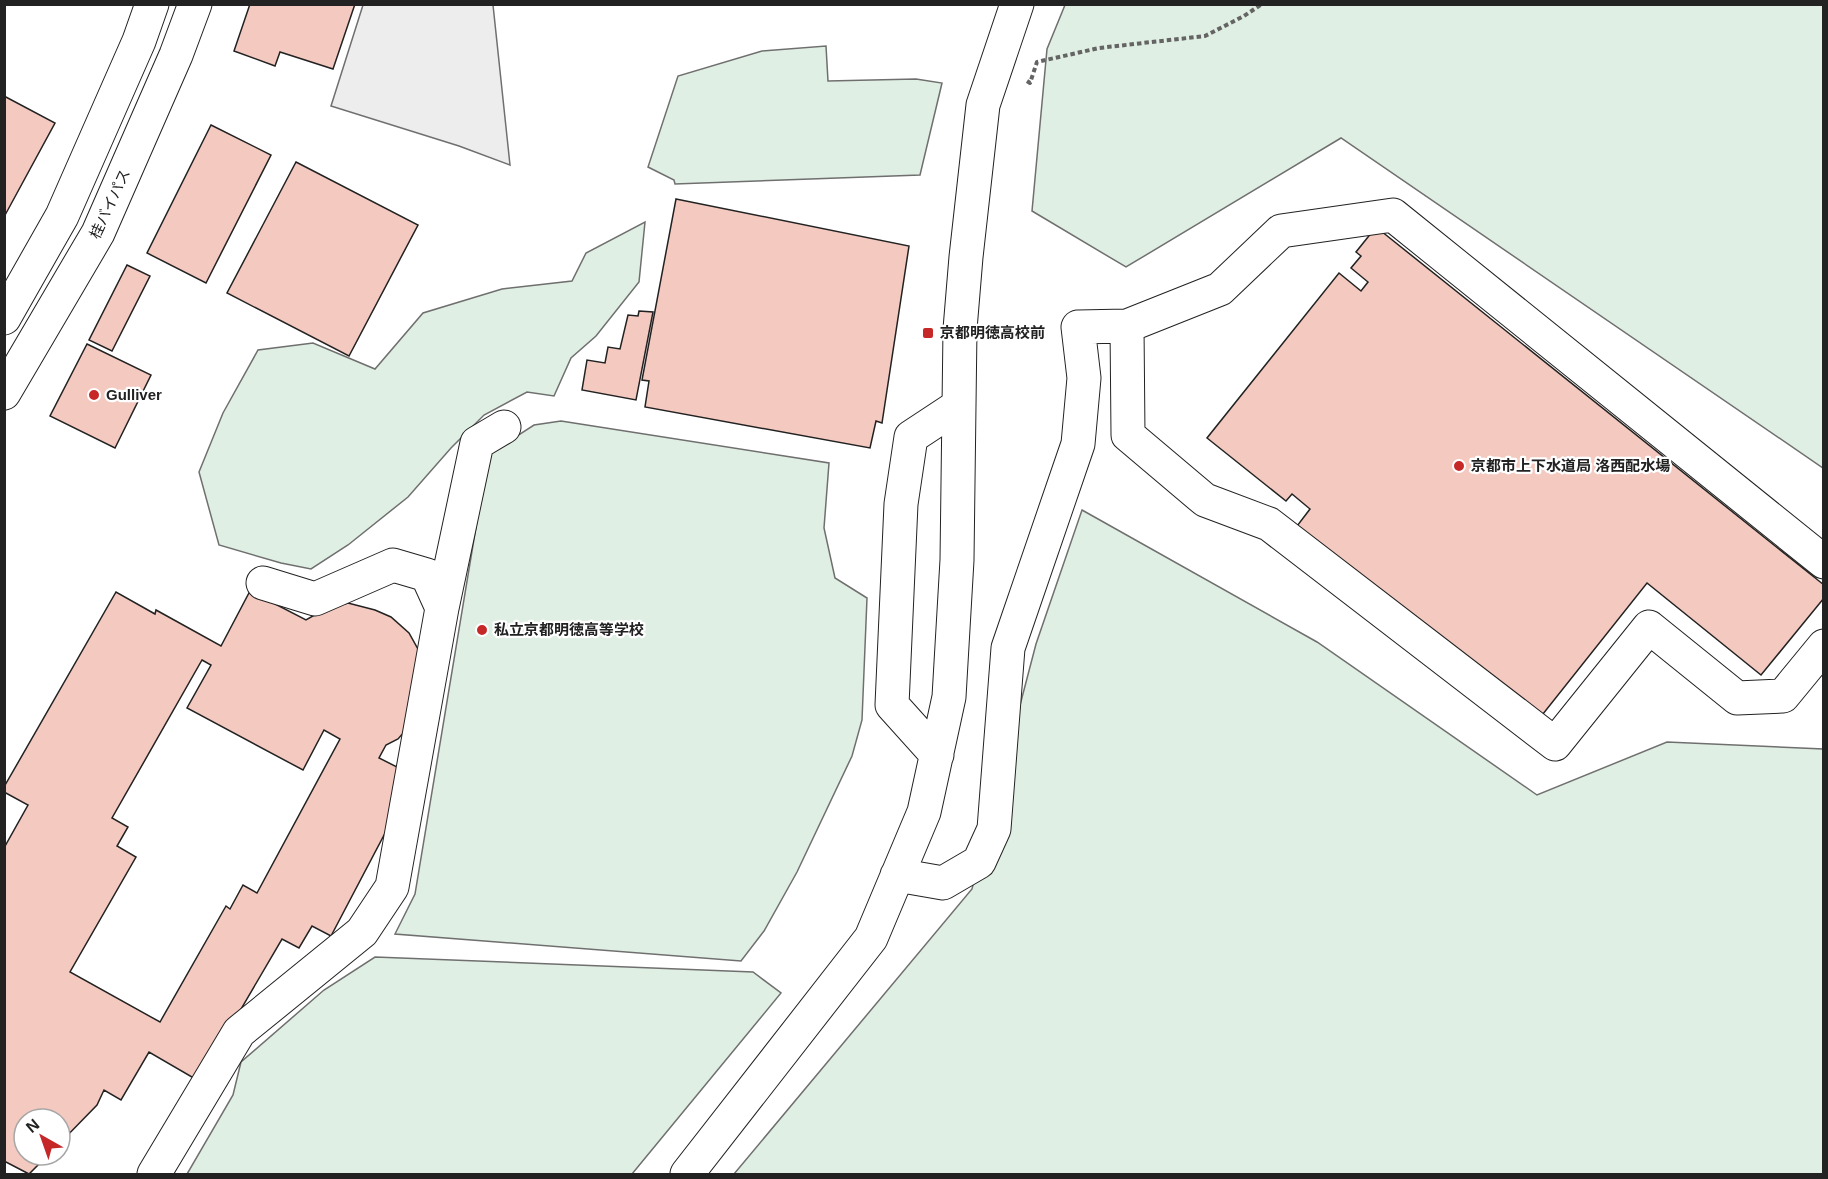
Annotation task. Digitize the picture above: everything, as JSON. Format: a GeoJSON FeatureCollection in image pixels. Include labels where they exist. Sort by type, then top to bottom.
{"type":"FeatureCollection","features":[{"type":"Feature","properties":{"kind":"main road"},"geometry":{"type":"LineString","coordinates":[[4,318],[62,216],[139,41],[152,4]]}},
{"type":"Feature","properties":{"kind":"main road","name":"桂バイパス"},"geometry":{"type":"LineString","coordinates":[[4,393],[98,233],[176,55],[195,4]]}},
{"type":"Feature","properties":{"kind":"main road"},"geometry":{"type":"LineString","coordinates":[[687,1174],[871,938],[924,812],[949,698],[957,560],[960,329],[983,105],[1017,4]]}},
{"type":"Feature","properties":{"kind":"main road"},"geometry":{"type":"LineString","coordinates":[[897,875],[943,883],[979,862],[994,829],[1008,648],[1078,444],[1084,378],[1078,327],[1127,326],[1220,289],[1281,231],[1393,215],[1824,562]]}},
{"type":"Feature","properties":{"kind":"main road"},"geometry":{"type":"LineString","coordinates":[[1127,326],[1128,435],[1205,500],[1269,524],[1555,744],[1649,627],[1737,698],[1783,696],[1824,646]]}},
{"type":"Feature","properties":{"kind":"main road"},"geometry":{"type":"LineString","coordinates":[[937,755],[892,705],[901,504],[911,437],[958,406]]}},
{"type":"Feature","properties":{"kind":"main road"},"geometry":{"type":"LineString","coordinates":[[154,1174],[239,1032],[362,932],[392,887],[442,608],[477,443],[504,427]]}},
{"type":"Feature","properties":{"kind":"main road"},"geometry":{"type":"LineString","coordinates":[[263,583],[315,599],[393,565],[427,575],[442,608]]}},
{"type":"Feature","properties":{"kind":"path"},"geometry":{"type":"LineString","coordinates":[[996,67],[1030,83],[1036,62],[1099,48],[1205,36],[1262,4]]}},
{"type":"Feature","properties":{"kind":"green space"},"geometry":{"type":"Polygon","coordinates":[[[1065,5],[1823,5],[1823,468],[1341,138],[1126,267],[1032,211],[1047,49],[1065,5]]]}},
{"type":"Feature","properties":{"kind":"green space"},"geometry":{"type":"Polygon","coordinates":[[[826,46],[828,81],[916,79],[942,83],[920,175],[675,184],[674,180],[648,167],[678,76],[762,51],[826,46]]]}},
{"type":"Feature","properties":{"kind":"green space"},"geometry":{"type":"Polygon","coordinates":[[[645,222],[639,282],[596,336],[571,358],[554,396],[527,392],[484,415],[408,497],[348,545],[311,569],[219,545],[199,472],[223,413],[258,350],[313,343],[375,369],[423,313],[502,289],[572,281],[586,253],[645,222]]]}},
{"type":"Feature","properties":{"kind":"green space"},"geometry":{"type":"Polygon","coordinates":[[[561,421],[829,463],[824,528],[835,578],[867,598],[862,720],[852,756],[797,872],[764,931],[741,961],[395,934],[415,894],[488,455],[534,425],[561,421]]]}},
{"type":"Feature","properties":{"kind":"green space"},"geometry":{"type":"Polygon","coordinates":[[[1082,510],[1317,642],[1537,795],[1667,742],[1823,749],[1823,1174],[734,1174],[972,889],[1036,644],[1082,510]]]}},
{"type":"Feature","properties":{"kind":"green space"},"geometry":{"type":"Polygon","coordinates":[[[375,957],[753,972],[781,993],[632,1174],[187,1174],[233,1095],[241,1062],[324,990],[375,957]]]}},
{"type":"Feature","properties":{"kind":"shaded area"},"geometry":{"type":"Polygon","coordinates":[[[363,5],[493,5],[510,165],[459,146],[331,106],[363,5]]]}},
{"type":"Feature","properties":{"kind":"building"},"geometry":{"type":"Polygon","coordinates":[[[250,4],[355,4],[333,69],[280,52],[275,66],[234,51],[250,4]]]}},
{"type":"Feature","properties":{"kind":"building"},"geometry":{"type":"Polygon","coordinates":[[[4,96],[55,123],[4,217],[4,96]]]}},
{"type":"Feature","properties":{"kind":"building"},"geometry":{"type":"Polygon","coordinates":[[[211,125],[271,155],[206,283],[147,253],[211,125]]]}},
{"type":"Feature","properties":{"kind":"building"},"geometry":{"type":"Polygon","coordinates":[[[296,162],[418,225],[349,356],[227,293],[296,162]]]}},
{"type":"Feature","properties":{"kind":"building"},"geometry":{"type":"Polygon","coordinates":[[[676,199],[909,246],[882,423],[876,421],[870,448],[645,407],[649,381],[642,380],[676,199]]]}},
{"type":"Feature","properties":{"kind":"building","name":"京都市上下水道局 洛西配水場"},"geometry":{"type":"Polygon","coordinates":[[[1376,227],[1824,585],[1824,598],[1761,675],[1647,583],[1539,719],[1297,526],[1310,509],[1292,494],[1286,501],[1207,438],[1339,273],[1361,291],[1368,282],[1351,268],[1361,256],[1356,252],[1376,227]]]}},
{"type":"Feature","properties":{"kind":"building"},"geometry":{"type":"Polygon","coordinates":[[[127,265],[150,276],[112,351],[89,340],[127,265]]]}},
{"type":"Feature","properties":{"kind":"building"},"geometry":{"type":"Polygon","coordinates":[[[639,311],[653,312],[636,400],[582,390],[587,360],[605,363],[608,347],[620,349],[628,315],[638,316],[639,311]]]}},
{"type":"Feature","properties":{"kind":"building"},"geometry":{"type":"Polygon","coordinates":[[[87,344],[151,375],[115,448],[50,416],[87,344]]]}},
{"type":"Feature","properties":{"kind":"building"},"geometry":{"type":"Polygon","coordinates":[[[250,591],[306,620],[325,609],[348,603],[391,617],[409,633],[419,651],[413,722],[398,739],[386,745],[379,758],[415,776],[331,936],[312,926],[299,948],[282,939],[213,1057],[197,1080],[149,1052],[121,1100],[104,1090],[97,1105],[72,1131],[72,1107],[12,1107],[12,1165],[4,1161],[4,848],[28,805],[4,792],[4,787],[116,592],[155,614],[156,610],[221,646],[250,591]],[[202,660],[112,818],[128,827],[117,846],[136,857],[70,972],[160,1022],[226,906],[230,909],[243,885],[257,893],[340,739],[324,730],[303,770],[187,708],[211,665],[202,660]]]}},
{"type":"Feature","properties":{"kind":"building"},"geometry":{"type":"Polygon","coordinates":[[[16,1167],[36,1167],[29,1174],[16,1167]]]}},
{"type":"Feature","properties":{"kind":"place","name":"京都明徳高校前"},"geometry":{"type":"Point","coordinates":[928,333]}},
{"type":"Feature","properties":{"kind":"place","name":"Gulliver"},"geometry":{"type":"Point","coordinates":[94,395]}},
{"type":"Feature","properties":{"kind":"place","name":"京都市上下水道局 洛西配水場"},"geometry":{"type":"Point","coordinates":[1459,466]}},
{"type":"Feature","properties":{"kind":"place","name":"私立京都明徳高等学校"},"geometry":{"type":"Point","coordinates":[482,630]}}]}
